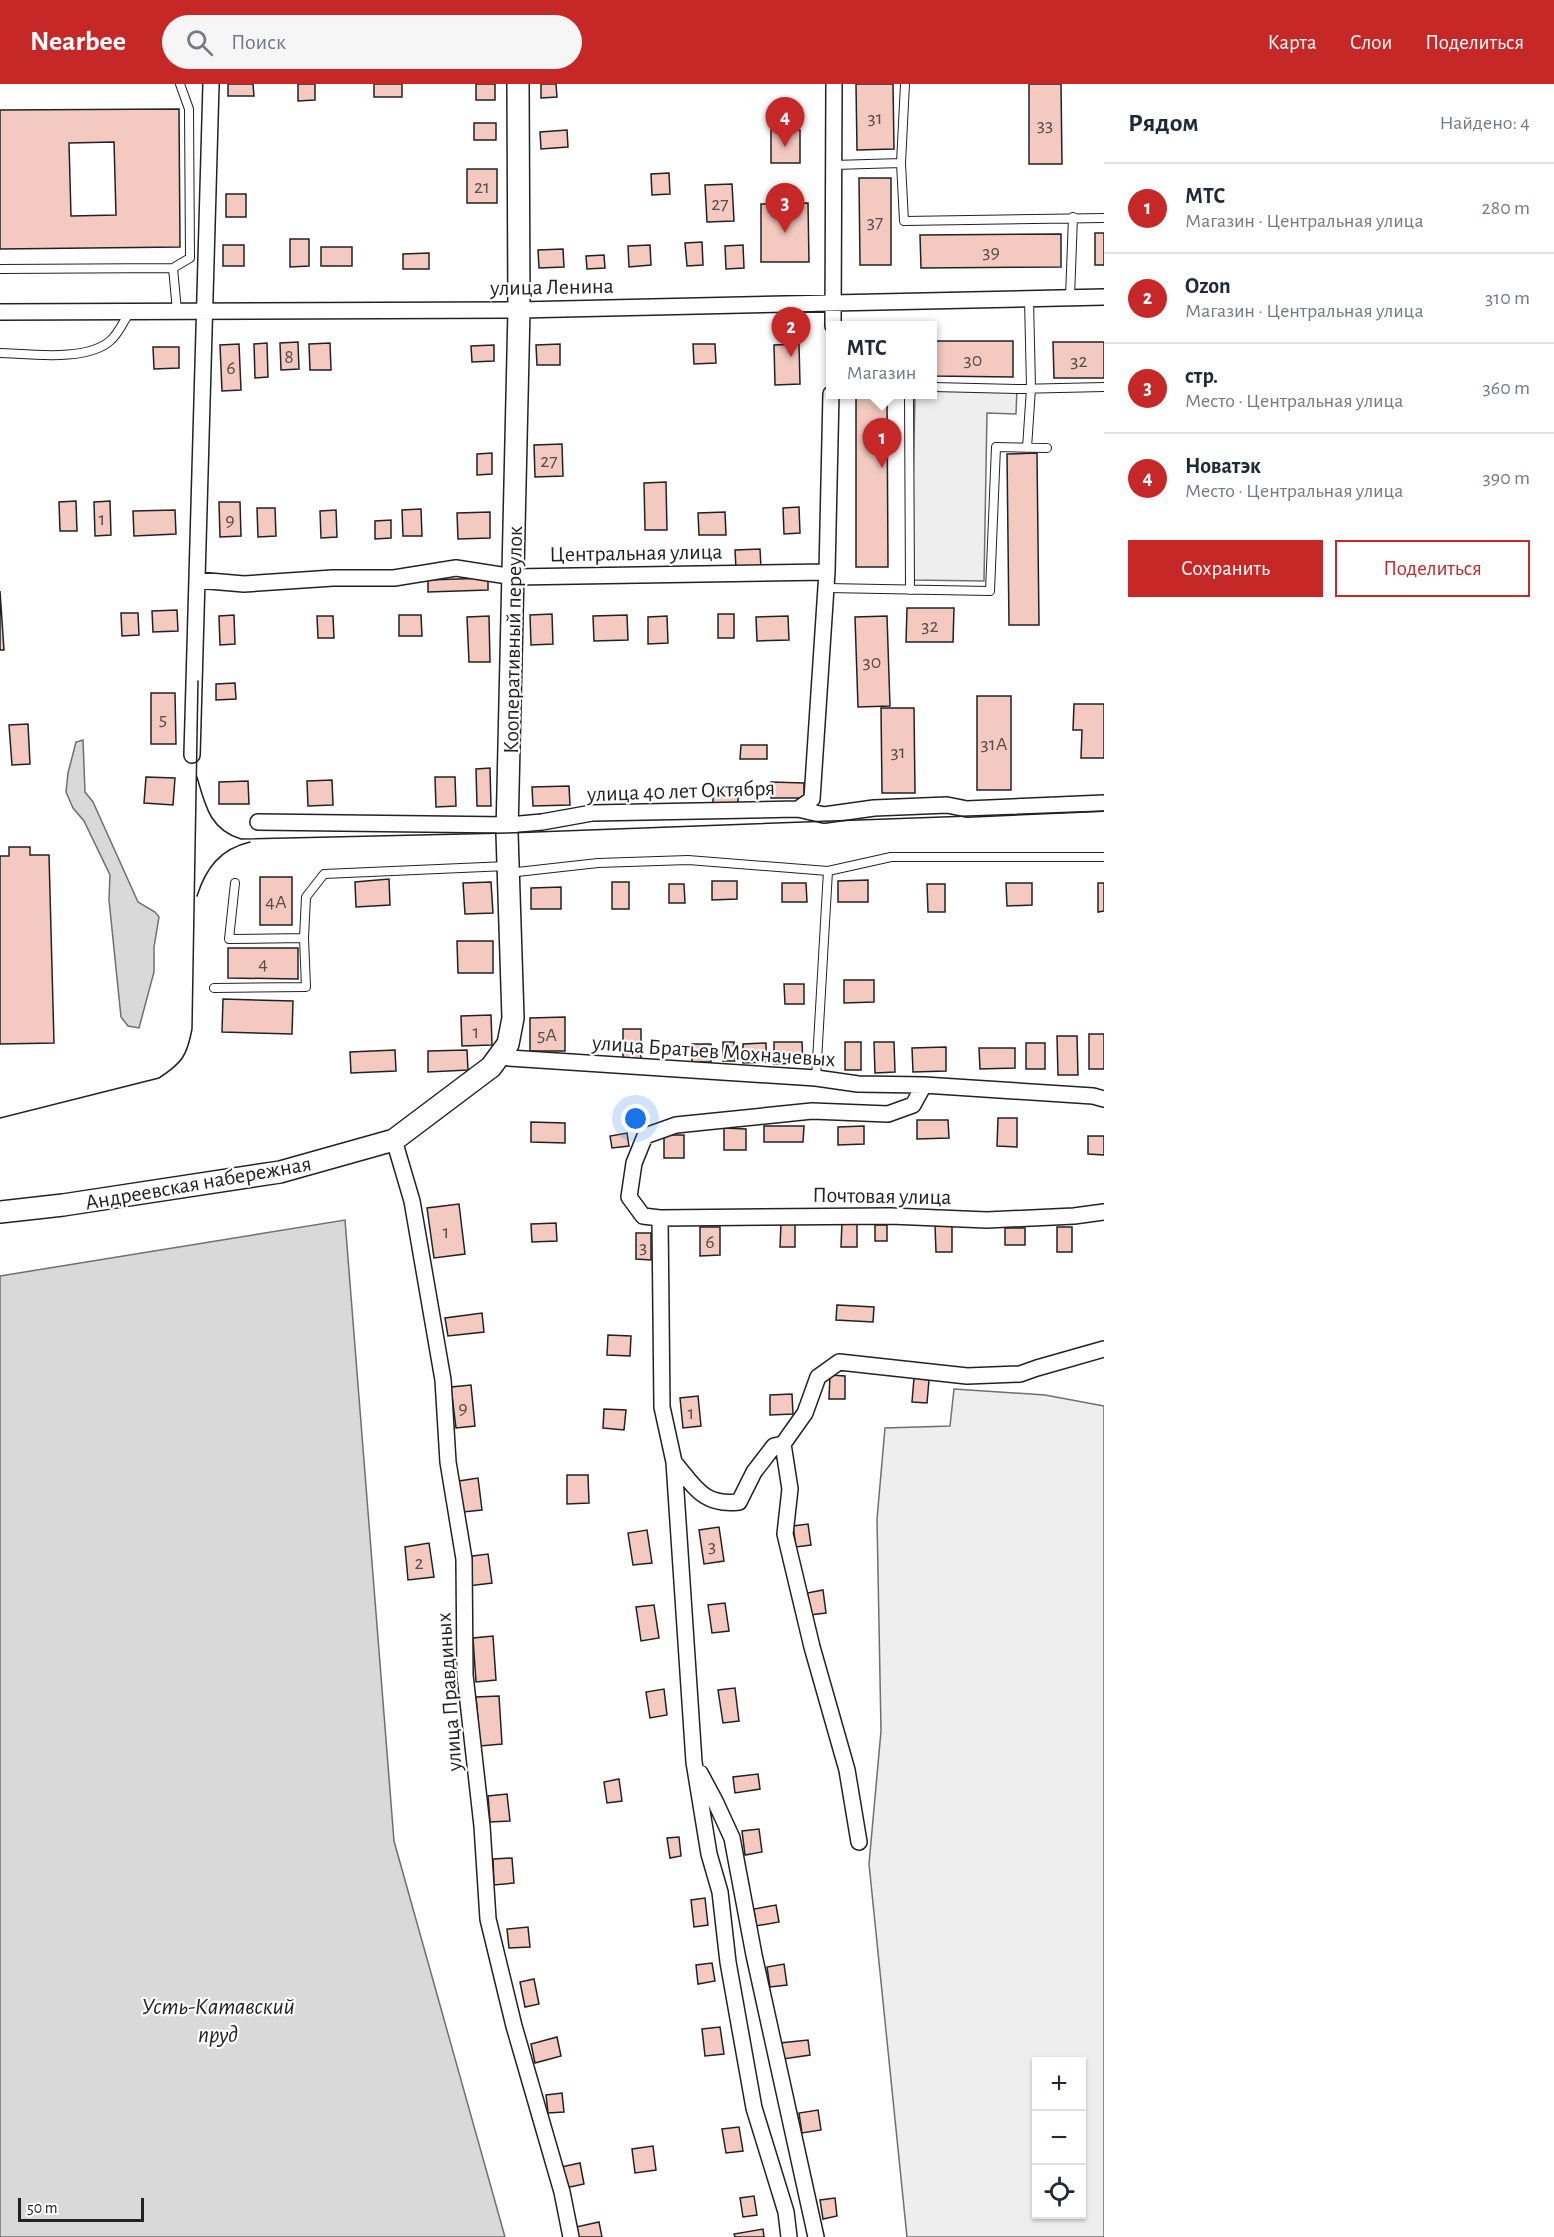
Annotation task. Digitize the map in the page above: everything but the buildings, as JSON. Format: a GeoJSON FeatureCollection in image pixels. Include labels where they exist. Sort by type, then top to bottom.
{"type":"FeatureCollection","features":[{"type":"Feature","properties":{"kind":"main road","name":"Кооперативный переулок"},"geometry":{"type":"LineString","coordinates":[[394,1140],[491,1067],[508,1044],[513,1018],[508,825],[519,310],[518,84]]}},
{"type":"Feature","properties":{"kind":"main road","name":"Андреевская набережная"},"geometry":{"type":"LineString","coordinates":[[0,1212],[63,1205],[280,1172],[394,1140]]}},
{"type":"Feature","properties":{"kind":"street"},"geometry":{"type":"LineString","coordinates":[[192,755],[211,84]]}},
{"type":"Feature","properties":{"kind":"street"},"geometry":{"type":"LineString","coordinates":[[833,321],[834,84]]}},
{"type":"Feature","properties":{"kind":"street","name":"улица Ленина"},"geometry":{"type":"LineString","coordinates":[[0,312],[519,310],[1104,297]]}},
{"type":"Feature","properties":{"kind":"street"},"geometry":{"type":"LineString","coordinates":[[798,809],[812,799],[827,588],[831,399]]}},
{"type":"Feature","properties":{"kind":"street","name":"Центральная улица"},"geometry":{"type":"LineString","coordinates":[[198,580],[244,584],[333,578],[394,578],[456,568],[514,577],[827,572]]}},
{"type":"Feature","properties":{"kind":"street","name":"улица 40 лет Октября"},"geometry":{"type":"LineString","coordinates":[[258,822],[508,825],[542,822],[592,813],[798,809],[824,815],[874,808],[947,805],[967,809],[1104,803]]}},
{"type":"Feature","properties":{"kind":"street","name":"улица Братьев Мохначевых"},"geometry":{"type":"LineString","coordinates":[[501,1054],[509,1058],[816,1078],[858,1084],[924,1085],[1101,1095]]}},
{"type":"Feature","properties":{"kind":"street"},"geometry":{"type":"LineString","coordinates":[[789,2237],[786,2212],[754,2108],[728,1962],[720,1892],[709,1854],[694,1762],[674,1462],[662,1407],[660,1218],[644,1216],[629,1197],[634,1163],[645,1136],[676,1125],[812,1111],[888,1114],[913,1106],[924,1085]]}},
{"type":"Feature","properties":{"kind":"street","name":"улица Правдиных"},"geometry":{"type":"LineString","coordinates":[[394,1140],[412,1201],[443,1380],[448,1462],[464,1558],[465,1675],[482,1826],[488,1919],[514,2026],[562,2192],[571,2237]]}},
{"type":"Feature","properties":{"kind":"street","name":"Почтовая улица"},"geometry":{"type":"LineString","coordinates":[[660,1218],[890,1216],[987,1220],[1074,1216],[1104,1212]]}},
{"type":"Feature","properties":{"kind":"street"},"geometry":{"type":"LineString","coordinates":[[674,1462],[704,1497],[722,1504],[739,1502],[754,1472],[774,1446],[783,1444],[805,1413],[818,1377],[839,1362],[967,1376],[1020,1374],[1104,1349]]}},
{"type":"Feature","properties":{"kind":"street"},"geometry":{"type":"LineString","coordinates":[[783,1444],[790,1489],[785,1534],[812,1647],[847,1770],[859,1842]]}},
{"type":"Feature","properties":{"kind":"street"},"geometry":{"type":"LineString","coordinates":[[694,1762],[732,1838],[753,1955],[816,2237]]}},
{"type":"Feature","properties":{"kind":"lane"},"geometry":{"type":"LineString","coordinates":[[0,269],[173,268],[190,258],[189,109],[180,84]]}},
{"type":"Feature","properties":{"kind":"lane"},"geometry":{"type":"LineString","coordinates":[[905,84],[901,163],[904,221],[1104,218]]}},
{"type":"Feature","properties":{"kind":"lane"},"geometry":{"type":"LineString","coordinates":[[834,165],[901,163]]}},
{"type":"Feature","properties":{"kind":"lane"},"geometry":{"type":"LineString","coordinates":[[1071,297],[1073,218]]}},
{"type":"Feature","properties":{"kind":"lane"},"geometry":{"type":"LineString","coordinates":[[173,268],[177,312]]}},
{"type":"Feature","properties":{"kind":"lane"},"geometry":{"type":"LineString","coordinates":[[1027,448],[1031,388],[1029,299]]}},
{"type":"Feature","properties":{"kind":"lane"},"geometry":{"type":"LineString","coordinates":[[0,353],[70,355],[101,346],[112,339],[130,312]]}},
{"type":"Feature","properties":{"kind":"lane"},"geometry":{"type":"LineString","coordinates":[[937,387],[1104,387]]}},
{"type":"Feature","properties":{"kind":"lane"},"geometry":{"type":"LineString","coordinates":[[909,399],[910,590]]}},
{"type":"Feature","properties":{"kind":"lane"},"geometry":{"type":"LineString","coordinates":[[827,588],[990,591],[996,447],[1047,448]]}},
{"type":"Feature","properties":{"kind":"lane"},"geometry":{"type":"LineString","coordinates":[[214,988],[306,987],[304,938],[306,897],[324,873],[517,872],[598,863],[688,860],[828,871],[891,857],[1104,857]]}},
{"type":"Feature","properties":{"kind":"lane"},"geometry":{"type":"LineString","coordinates":[[816,1078],[828,871]]}},
{"type":"Feature","properties":{"kind":"lane"},"geometry":{"type":"LineString","coordinates":[[235,883],[229,939],[304,938]]}},
{"type":"Feature","properties":{"kind":"shaded area"},"geometry":{"type":"Polygon","coordinates":[[[937,387],[1017,389],[1016,414],[987,413],[984,581],[911,580],[915,399],[937,399],[937,387]]]}},
{"type":"Feature","properties":{"kind":"shaded area"},"geometry":{"type":"Polygon","coordinates":[[[954,1389],[1045,1395],[1104,1406],[1104,2237],[907,2237],[869,1864],[881,1731],[877,1519],[885,1428],[950,1426],[954,1389]]]}},
{"type":"Feature","properties":{"kind":"water"},"geometry":{"type":"Polygon","coordinates":[[[83,740],[85,792],[93,802],[138,902],[159,917],[154,947],[154,972],[139,1028],[128,1026],[121,1017],[109,900],[110,875],[84,821],[73,808],[66,792],[76,742],[83,740]]]}},
{"type":"Feature","properties":{"kind":"water","name":"Усть-Катавский пруд"},"geometry":{"type":"Polygon","coordinates":[[[345,1220],[394,1841],[505,2237],[0,2237],[0,1276],[345,1220]]]}},
{"type":"Feature","properties":{"kind":"tram line"},"geometry":{"type":"LineString","coordinates":[[0,1118],[159,1078],[178,1063],[188,1046],[192,1029],[198,681]]}},
{"type":"Feature","properties":{"kind":"tram line"},"geometry":{"type":"LineString","coordinates":[[197,777],[210,815],[222,829],[241,839],[507,833],[1104,811]]}},
{"type":"Feature","properties":{"kind":"tram line"},"geometry":{"type":"LineString","coordinates":[[197,896],[205,877],[216,861],[230,849],[250,842]]}},
{"type":"Feature","properties":{"kind":"place","name":"Новатэк"},"geometry":{"type":"Point","coordinates":[785,147]}},
{"type":"Feature","properties":{"kind":"place","name":"стр."},"geometry":{"type":"Point","coordinates":[785,233]}},
{"type":"Feature","properties":{"kind":"place","name":"Ozon"},"geometry":{"type":"Point","coordinates":[791,357]}},
{"type":"Feature","properties":{"kind":"place","name":"МТС"},"geometry":{"type":"Point","coordinates":[882,468]}}]}
